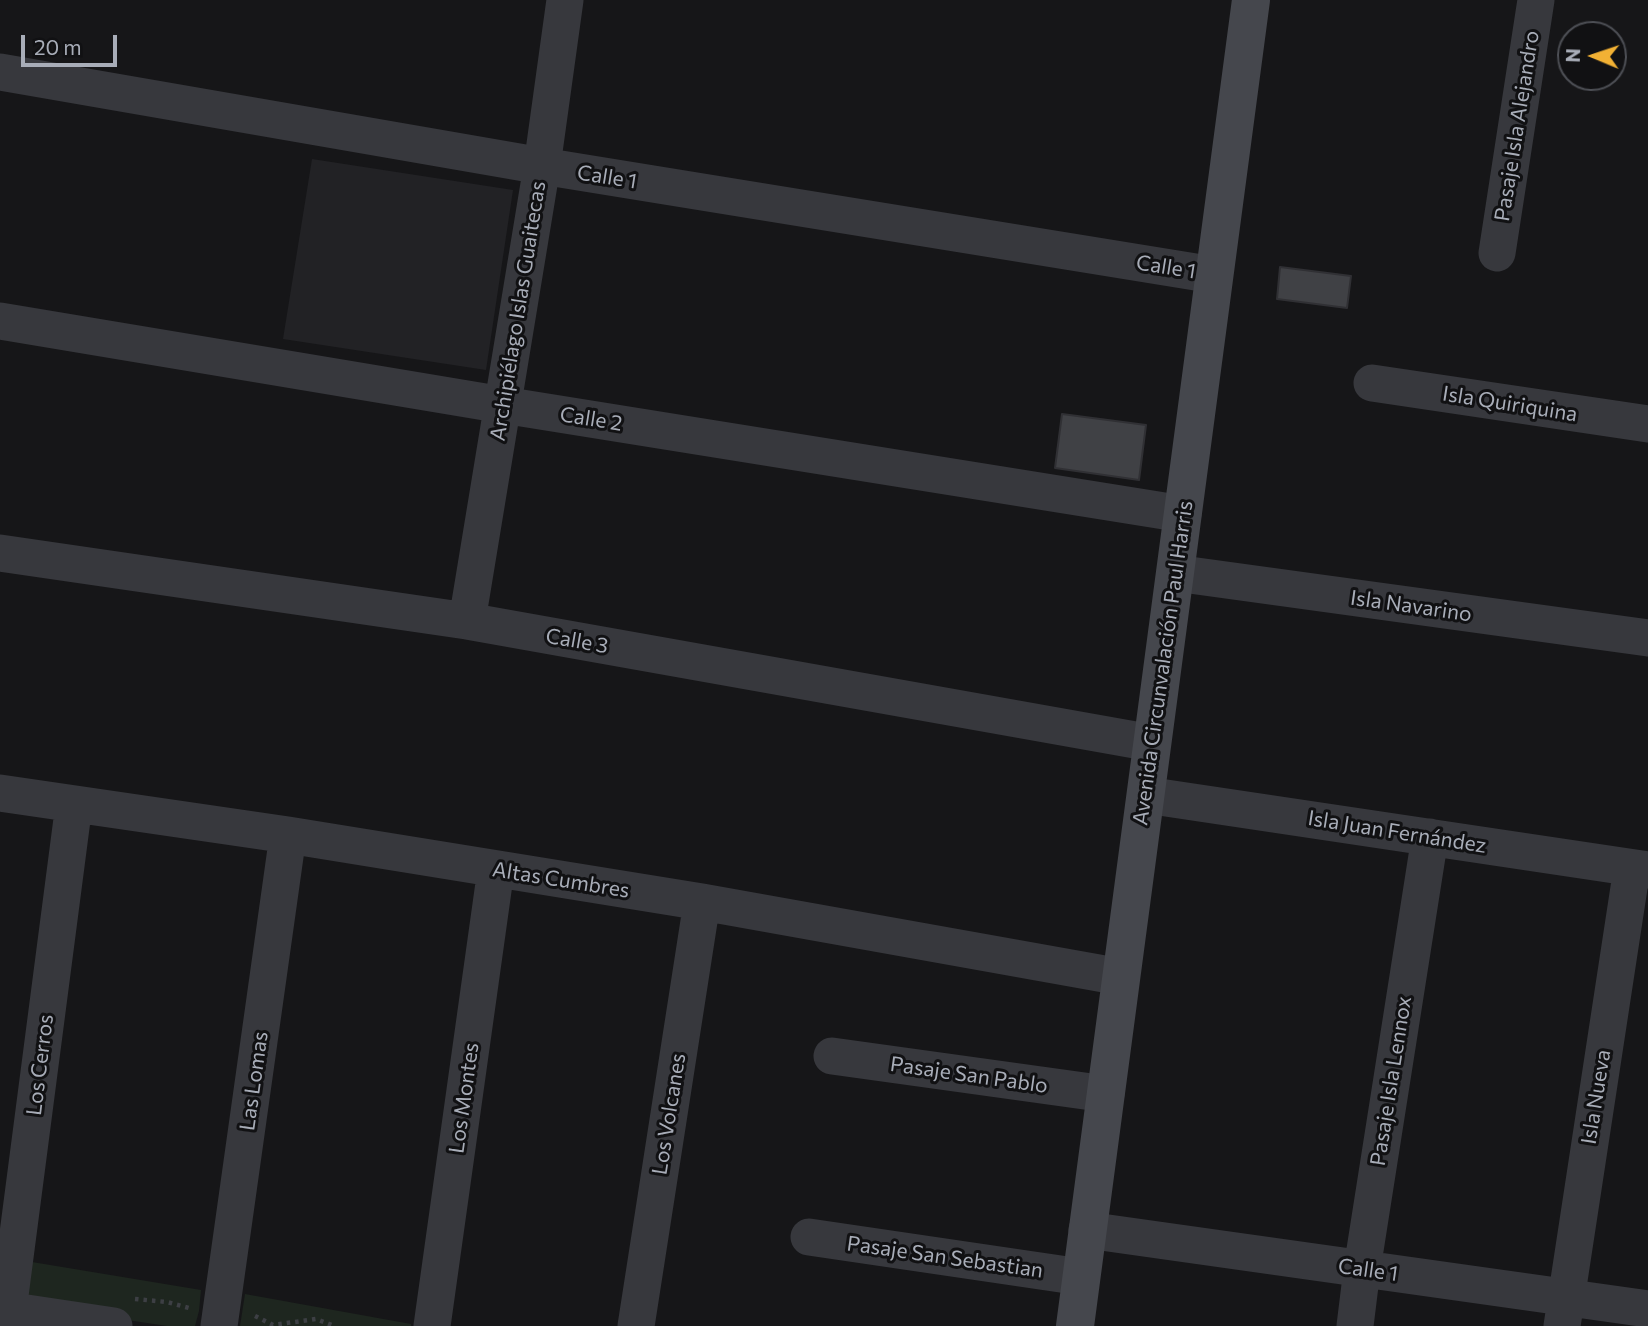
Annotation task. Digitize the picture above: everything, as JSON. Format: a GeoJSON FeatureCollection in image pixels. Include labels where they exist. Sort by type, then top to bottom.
{"type":"FeatureCollection","features":[{"type":"Feature","properties":{"kind":"main road","name":"Avenida Circunvalación Paul Harris"},"geometry":{"type":"LineString","coordinates":[[1075,1326],[1251,0]]}},
{"type":"Feature","properties":{"kind":"street","name":"Archipiélago Islas Guaitecas"},"geometry":{"type":"LineString","coordinates":[[467,621],[542,166],[565,0]]}},
{"type":"Feature","properties":{"kind":"street","name":"Pasaje Isla Alejandro"},"geometry":{"type":"LineString","coordinates":[[1497,253],[1536,0]]}},
{"type":"Feature","properties":{"kind":"street","name":"Calle 1"},"geometry":{"type":"LineString","coordinates":[[0,72],[542,166],[1214,275]]}},
{"type":"Feature","properties":{"kind":"street","name":"Calle 2"},"geometry":{"type":"LineString","coordinates":[[0,321],[1183,514]]}},
{"type":"Feature","properties":{"kind":"street","name":"Isla Quiriquina"},"geometry":{"type":"LineString","coordinates":[[1372,383],[1648,424]]}},
{"type":"Feature","properties":{"kind":"street","name":"Calle 3"},"geometry":{"type":"LineString","coordinates":[[0,553],[467,621],[1152,743]]}},
{"type":"Feature","properties":{"kind":"street","name":"Isla Navarino"},"geometry":{"type":"LineString","coordinates":[[1175,573],[1648,638]]}},
{"type":"Feature","properties":{"kind":"street","name":"Altas Cumbres"},"geometry":{"type":"LineString","coordinates":[[0,793],[288,835],[702,902],[1121,976]]}},
{"type":"Feature","properties":{"kind":"street","name":"Isla Juan Fernández"},"geometry":{"type":"LineString","coordinates":[[1146,795],[1640,869]]}},
{"type":"Feature","properties":{"kind":"street","name":"Los Cerros"},"geometry":{"type":"LineString","coordinates":[[4,1315],[74,804]]}},
{"type":"Feature","properties":{"kind":"street","name":"Las Lomas"},"geometry":{"type":"LineString","coordinates":[[219,1326],[288,835]]}},
{"type":"Feature","properties":{"kind":"street","name":"Pasaje Isla Lennox"},"geometry":{"type":"LineString","coordinates":[[1355,1326],[1430,837]]}},
{"type":"Feature","properties":{"kind":"street","name":"Los Montes"},"geometry":{"type":"LineString","coordinates":[[432,1326],[496,869]]}},
{"type":"Feature","properties":{"kind":"street","name":"Isla Nueva"},"geometry":{"type":"LineString","coordinates":[[1564,1312],[1640,869]]}},
{"type":"Feature","properties":{"kind":"street","name":"Los Volcanes"},"geometry":{"type":"LineString","coordinates":[[636,1326],[702,902]]}},
{"type":"Feature","properties":{"kind":"street","name":"Pasaje San Pablo"},"geometry":{"type":"LineString","coordinates":[[832,1056],[1106,1094]]}},
{"type":"Feature","properties":{"kind":"street","name":"Calle 1"},"geometry":{"type":"LineString","coordinates":[[1087,1230],[1362,1269],[1564,1312],[1648,1309]]}},
{"type":"Feature","properties":{"kind":"street","name":"Pasaje San Sebastian"},"geometry":{"type":"LineString","coordinates":[[809,1237],[1081,1277]]}},
{"type":"Feature","properties":{"kind":"street"},"geometry":{"type":"LineString","coordinates":[[4,1315],[114,1326]]}},
{"type":"Feature","properties":{"kind":"path"},"geometry":{"type":"LineString","coordinates":[[253,1315],[273,1325],[316,1319],[334,1326]]}},
{"type":"Feature","properties":{"kind":"shaded area"},"geometry":{"type":"Polygon","coordinates":[[[312,159],[513,190],[486,370],[283,339],[312,159]]]}},
{"type":"Feature","properties":{"kind":"shaded area"},"geometry":{"type":"Polygon","coordinates":[[[26,1261],[201,1290],[195,1326],[167,1326],[21,1304],[26,1261]]]}},
{"type":"Feature","properties":{"kind":"shaded area"},"geometry":{"type":"Polygon","coordinates":[[[245,1294],[411,1324],[411,1326],[240,1326],[245,1294]]]}},
{"type":"Feature","properties":{"kind":"building"},"geometry":{"type":"Polygon","coordinates":[[[1280,267],[1351,276],[1347,308],[1277,299],[1280,267]]]}},
{"type":"Feature","properties":{"kind":"building"},"geometry":{"type":"Polygon","coordinates":[[[1062,414],[1146,425],[1139,480],[1055,468],[1062,414]]]}}]}
